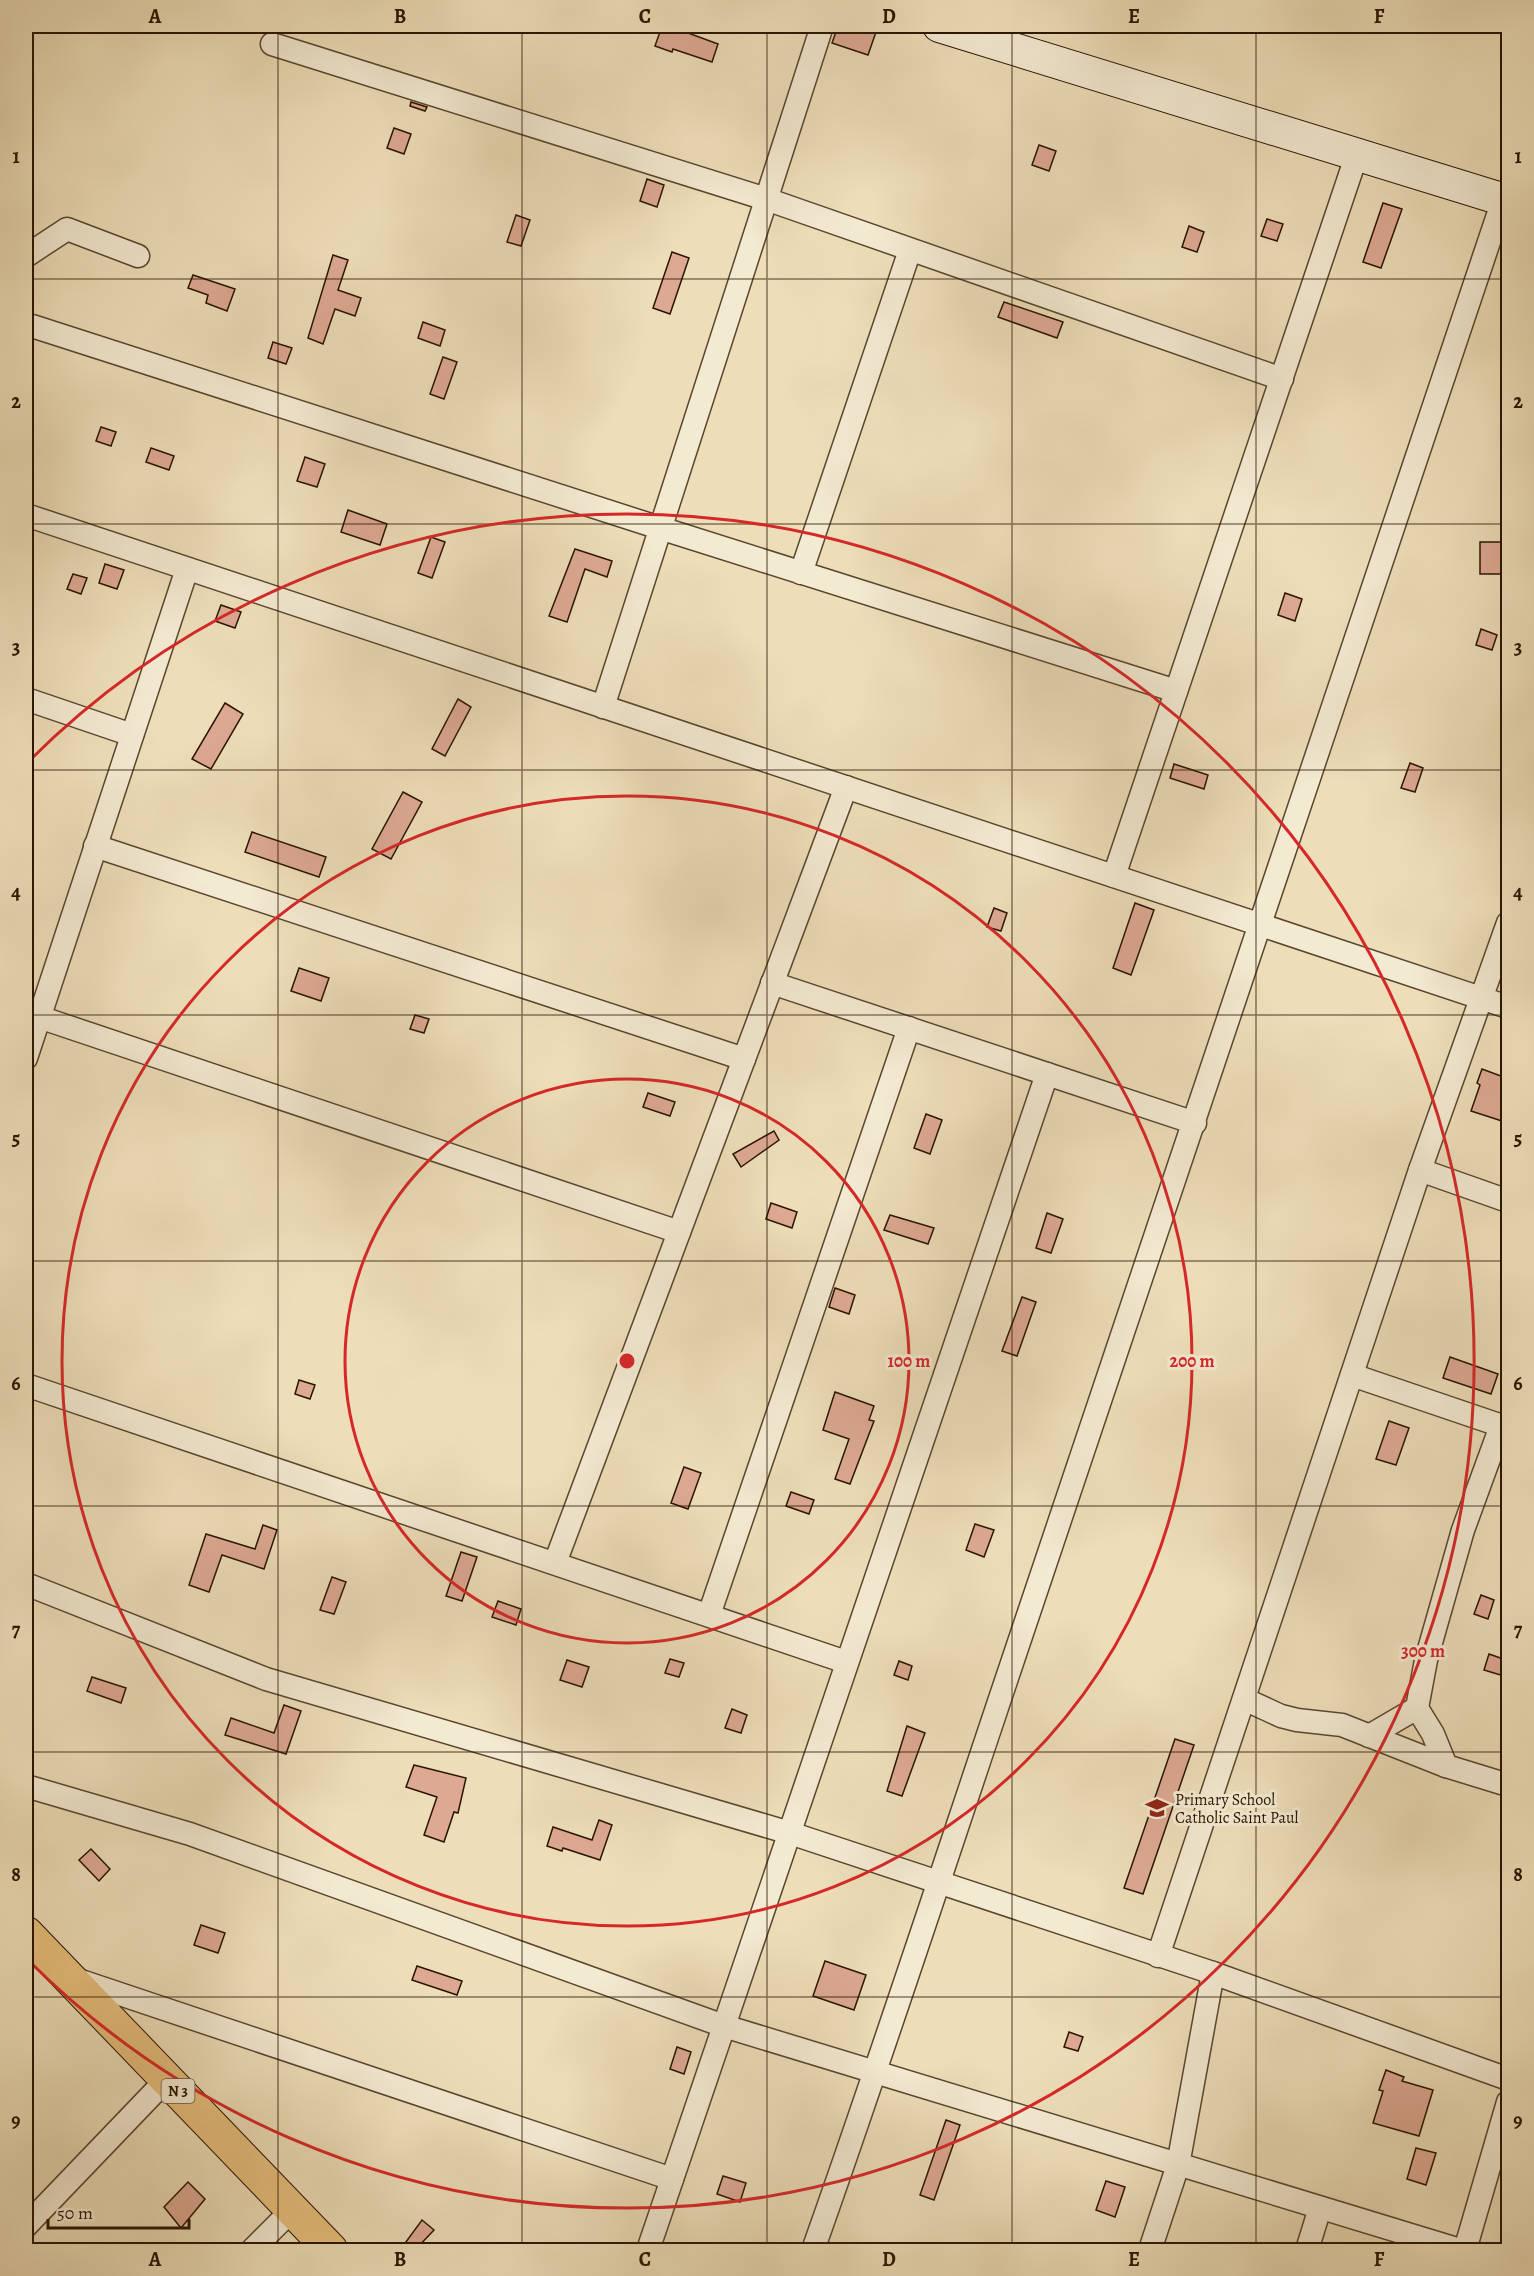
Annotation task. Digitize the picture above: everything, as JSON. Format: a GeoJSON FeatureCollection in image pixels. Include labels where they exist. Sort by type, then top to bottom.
{"type":"FeatureCollection","features":[{"type":"Feature","properties":{"kind":"main road"},"geometry":{"type":"LineString","coordinates":[[939,26],[1506,200]]}},
{"type":"Feature","properties":{"kind":"main road","name":"N 3"},"geometry":{"type":"LineString","coordinates":[[26,1933],[331,2250]]}},
{"type":"Feature","properties":{"kind":"street"},"geometry":{"type":"LineString","coordinates":[[603,707],[822,26]]}},
{"type":"Feature","properties":{"kind":"street"},"geometry":{"type":"LineString","coordinates":[[272,44],[766,199],[1282,379]]}},
{"type":"Feature","properties":{"kind":"street"},"geometry":{"type":"LineString","coordinates":[[1114,876],[1357,154]]}},
{"type":"Feature","properties":{"kind":"street"},"geometry":{"type":"LineString","coordinates":[[813,2250],[876,2072],[937,1883],[1506,200]]}},
{"type":"Feature","properties":{"kind":"street"},"geometry":{"type":"LineString","coordinates":[[26,256],[67,229],[138,256]]}},
{"type":"Feature","properties":{"kind":"street"},"geometry":{"type":"LineString","coordinates":[[801,573],[910,250]]}},
{"type":"Feature","properties":{"kind":"street"},"geometry":{"type":"LineString","coordinates":[[32,326],[1176,691]]}},
{"type":"Feature","properties":{"kind":"street"},"geometry":{"type":"LineString","coordinates":[[26,515],[1509,1007]]}},
{"type":"Feature","properties":{"kind":"street"},"geometry":{"type":"LineString","coordinates":[[26,1055],[187,569]]}},
{"type":"Feature","properties":{"kind":"street"},"geometry":{"type":"LineString","coordinates":[[26,699],[132,735]]}},
{"type":"Feature","properties":{"kind":"street"},"geometry":{"type":"LineString","coordinates":[[555,1563],[846,787]]}},
{"type":"Feature","properties":{"kind":"street"},"geometry":{"type":"LineString","coordinates":[[95,846],[744,1059]]}},
{"type":"Feature","properties":{"kind":"street"},"geometry":{"type":"LineString","coordinates":[[1158,1956],[1420,1170],[1509,923]]}},
{"type":"Feature","properties":{"kind":"street"},"geometry":{"type":"LineString","coordinates":[[772,983],[1195,1123]]}},
{"type":"Feature","properties":{"kind":"street"},"geometry":{"type":"LineString","coordinates":[[39,1017],[679,1232]]}},
{"type":"Feature","properties":{"kind":"street"},"geometry":{"type":"LineString","coordinates":[[709,1615],[909,1028]]}},
{"type":"Feature","properties":{"kind":"street"},"geometry":{"type":"LineString","coordinates":[[648,2250],[1047,1074]]}},
{"type":"Feature","properties":{"kind":"street"},"geometry":{"type":"LineString","coordinates":[[1420,1170],[1509,1201]]}},
{"type":"Feature","properties":{"kind":"street"},"geometry":{"type":"LineString","coordinates":[[1352,1375],[1505,1427],[1463,1530],[1426,1660],[1417,1708],[1433,1734],[1446,1766]]}},
{"type":"Feature","properties":{"kind":"street"},"geometry":{"type":"LineString","coordinates":[[26,1385],[846,1662]]}},
{"type":"Feature","properties":{"kind":"street"},"geometry":{"type":"LineString","coordinates":[[26,1584],[266,1679],[790,1833],[1213,1973],[1509,2079]]}},
{"type":"Feature","properties":{"kind":"street"},"geometry":{"type":"LineString","coordinates":[[1244,1699],[1281,1716],[1342,1725],[1446,1766],[1509,1785]]}},
{"type":"Feature","properties":{"kind":"street"},"geometry":{"type":"LineString","coordinates":[[1369,1736],[1417,1708]]}},
{"type":"Feature","properties":{"kind":"street"},"geometry":{"type":"LineString","coordinates":[[26,1786],[190,1834],[724,2025],[1460,2250]]}},
{"type":"Feature","properties":{"kind":"street"},"geometry":{"type":"LineString","coordinates":[[1150,2250],[1178,2165],[1213,1973]]}},
{"type":"Feature","properties":{"kind":"street"},"geometry":{"type":"LineString","coordinates":[[68,1977],[672,2179]]}},
{"type":"Feature","properties":{"kind":"street"},"geometry":{"type":"LineString","coordinates":[[26,2226],[167,2079]]}},
{"type":"Feature","properties":{"kind":"street"},"geometry":{"type":"LineString","coordinates":[[1465,2250],[1509,2102]]}},
{"type":"Feature","properties":{"kind":"street"},"geometry":{"type":"LineString","coordinates":[[1307,2250],[1320,2208]]}},
{"type":"Feature","properties":{"kind":"street"},"geometry":{"type":"LineString","coordinates":[[252,2250],[292,2210]]}},
{"type":"Feature","properties":{"kind":"building"},"geometry":{"type":"Polygon","coordinates":[[[662,26],[681,26],[680,30],[718,44],[712,62],[673,49],[672,52],[655,46],[662,26]]]}},
{"type":"Feature","properties":{"kind":"building"},"geometry":{"type":"Polygon","coordinates":[[[838,26],[857,26],[876,32],[868,55],[832,43],[838,26]]]}},
{"type":"Feature","properties":{"kind":"building"},"geometry":{"type":"Polygon","coordinates":[[[411,102],[427,107],[425,111],[410,106],[411,102]]]}},
{"type":"Feature","properties":{"kind":"building"},"geometry":{"type":"Polygon","coordinates":[[[394,128],[411,134],[404,154],[387,148],[394,128]]]}},
{"type":"Feature","properties":{"kind":"building"},"geometry":{"type":"Polygon","coordinates":[[[1039,145],[1056,151],[1049,171],[1032,165],[1039,145]]]}},
{"type":"Feature","properties":{"kind":"building"},"geometry":{"type":"Polygon","coordinates":[[[647,179],[664,185],[657,207],[640,201],[647,179]]]}},
{"type":"Feature","properties":{"kind":"building"},"geometry":{"type":"Polygon","coordinates":[[[1383,203],[1402,209],[1381,268],[1363,262],[1383,203]]]}},
{"type":"Feature","properties":{"kind":"building"},"geometry":{"type":"Polygon","coordinates":[[[516,215],[530,220],[521,246],[507,242],[516,215]]]}},
{"type":"Feature","properties":{"kind":"building"},"geometry":{"type":"Polygon","coordinates":[[[1267,219],[1283,224],[1277,241],[1261,236],[1267,219]]]}},
{"type":"Feature","properties":{"kind":"building"},"geometry":{"type":"Polygon","coordinates":[[[1189,226],[1204,232],[1197,252],[1182,247],[1189,226]]]}},
{"type":"Feature","properties":{"kind":"building"},"geometry":{"type":"Polygon","coordinates":[[[672,252],[689,258],[670,314],[653,308],[672,252]]]}},
{"type":"Feature","properties":{"kind":"building"},"geometry":{"type":"Polygon","coordinates":[[[333,255],[348,260],[338,290],[361,298],[355,316],[335,309],[323,344],[308,338],[333,255]]]}},
{"type":"Feature","properties":{"kind":"building"},"geometry":{"type":"Polygon","coordinates":[[[193,275],[235,289],[227,311],[206,303],[208,295],[188,288],[193,275]]]}},
{"type":"Feature","properties":{"kind":"building"},"geometry":{"type":"Polygon","coordinates":[[[1004,302],[1063,322],[1057,338],[998,317],[1004,302]]]}},
{"type":"Feature","properties":{"kind":"building"},"geometry":{"type":"Polygon","coordinates":[[[423,322],[445,330],[440,346],[418,338],[423,322]]]}},
{"type":"Feature","properties":{"kind":"building"},"geometry":{"type":"Polygon","coordinates":[[[273,342],[292,348],[286,364],[268,358],[273,342]]]}},
{"type":"Feature","properties":{"kind":"building"},"geometry":{"type":"Polygon","coordinates":[[[443,357],[457,362],[444,399],[430,394],[443,357]]]}},
{"type":"Feature","properties":{"kind":"building"},"geometry":{"type":"Polygon","coordinates":[[[101,427],[116,432],[111,446],[96,441],[101,427]]]}},
{"type":"Feature","properties":{"kind":"building"},"geometry":{"type":"Polygon","coordinates":[[[151,448],[174,456],[169,470],[146,462],[151,448]]]}},
{"type":"Feature","properties":{"kind":"building"},"geometry":{"type":"Polygon","coordinates":[[[305,457],[325,464],[317,487],[297,481],[305,457]]]}},
{"type":"Feature","properties":{"kind":"building"},"geometry":{"type":"Polygon","coordinates":[[[348,510],[387,524],[380,545],[341,532],[348,510]]]}},
{"type":"Feature","properties":{"kind":"building"},"geometry":{"type":"Polygon","coordinates":[[[431,537],[445,542],[432,578],[418,573],[431,537]]]}},
{"type":"Feature","properties":{"kind":"building"},"geometry":{"type":"Polygon","coordinates":[[[1480,542],[1506,542],[1506,574],[1480,574],[1480,542]]]}},
{"type":"Feature","properties":{"kind":"building"},"geometry":{"type":"Polygon","coordinates":[[[575,549],[612,561],[607,577],[585,569],[567,622],[549,616],[575,549]]]}},
{"type":"Feature","properties":{"kind":"building"},"geometry":{"type":"Polygon","coordinates":[[[105,564],[124,570],[117,589],[99,583],[105,564]]]}},
{"type":"Feature","properties":{"kind":"building"},"geometry":{"type":"Polygon","coordinates":[[[73,574],[87,578],[81,594],[67,589],[73,574]]]}},
{"type":"Feature","properties":{"kind":"building"},"geometry":{"type":"Polygon","coordinates":[[[1285,593],[1302,599],[1295,621],[1278,615],[1285,593]]]}},
{"type":"Feature","properties":{"kind":"building"},"geometry":{"type":"Polygon","coordinates":[[[221,605],[241,612],[235,628],[215,621],[221,605]]]}},
{"type":"Feature","properties":{"kind":"building"},"geometry":{"type":"Polygon","coordinates":[[[1481,629],[1497,635],[1492,650],[1476,645],[1481,629]]]}},
{"type":"Feature","properties":{"kind":"building"},"geometry":{"type":"Polygon","coordinates":[[[458,699],[471,707],[445,756],[432,749],[458,699]]]}},
{"type":"Feature","properties":{"kind":"building"},"geometry":{"type":"Polygon","coordinates":[[[225,703],[243,714],[211,769],[192,759],[225,703]]]}},
{"type":"Feature","properties":{"kind":"building"},"geometry":{"type":"Polygon","coordinates":[[[1410,763],[1423,768],[1415,792],[1401,788],[1410,763]]]}},
{"type":"Feature","properties":{"kind":"building"},"geometry":{"type":"Polygon","coordinates":[[[1174,764],[1208,775],[1204,789],[1170,778],[1174,764]]]}},
{"type":"Feature","properties":{"kind":"building"},"geometry":{"type":"Polygon","coordinates":[[[403,792],[422,802],[391,859],[372,849],[403,792]]]}},
{"type":"Feature","properties":{"kind":"building"},"geometry":{"type":"Polygon","coordinates":[[[252,832],[326,857],[319,877],[245,852],[252,832]]]}},
{"type":"Feature","properties":{"kind":"building"},"geometry":{"type":"Polygon","coordinates":[[[1135,903],[1154,910],[1131,975],[1113,968],[1135,903]]]}},
{"type":"Feature","properties":{"kind":"building"},"geometry":{"type":"Polygon","coordinates":[[[994,908],[1007,913],[1001,931],[987,927],[994,908]]]}},
{"type":"Feature","properties":{"kind":"building"},"geometry":{"type":"Polygon","coordinates":[[[299,968],[329,978],[321,1001],[291,991],[299,968]]]}},
{"type":"Feature","properties":{"kind":"building"},"geometry":{"type":"Polygon","coordinates":[[[415,1015],[429,1019],[424,1033],[410,1029],[415,1015]]]}},
{"type":"Feature","properties":{"kind":"building"},"geometry":{"type":"Polygon","coordinates":[[[1482,1069],[1509,1079],[1509,1103],[1502,1121],[1471,1111],[1480,1085],[1477,1083],[1482,1069]]]}},
{"type":"Feature","properties":{"kind":"building"},"geometry":{"type":"Polygon","coordinates":[[[648,1093],[675,1102],[670,1116],[643,1107],[648,1093]]]}},
{"type":"Feature","properties":{"kind":"building"},"geometry":{"type":"Polygon","coordinates":[[[926,1114],[942,1120],[930,1154],[914,1148],[926,1114]]]}},
{"type":"Feature","properties":{"kind":"building"},"geometry":{"type":"Polygon","coordinates":[[[774,1131],[779,1140],[741,1167],[733,1154],[774,1131]]]}},
{"type":"Feature","properties":{"kind":"building"},"geometry":{"type":"Polygon","coordinates":[[[771,1203],[797,1212],[792,1228],[766,1219],[771,1203]]]}},
{"type":"Feature","properties":{"kind":"building"},"geometry":{"type":"Polygon","coordinates":[[[1047,1213],[1063,1219],[1051,1253],[1036,1248],[1047,1213]]]}},
{"type":"Feature","properties":{"kind":"building"},"geometry":{"type":"Polygon","coordinates":[[[890,1215],[934,1228],[928,1244],[884,1230],[890,1215]]]}},
{"type":"Feature","properties":{"kind":"building"},"geometry":{"type":"Polygon","coordinates":[[[835,1288],[855,1295],[849,1314],[829,1307],[835,1288]]]}},
{"type":"Feature","properties":{"kind":"building"},"geometry":{"type":"Polygon","coordinates":[[[1022,1297],[1036,1302],[1017,1356],[1002,1351],[1022,1297]]]}},
{"type":"Feature","properties":{"kind":"building"},"geometry":{"type":"Polygon","coordinates":[[[1450,1357],[1498,1374],[1491,1394],[1443,1378],[1450,1357]]]}},
{"type":"Feature","properties":{"kind":"building"},"geometry":{"type":"Polygon","coordinates":[[[299,1380],[315,1385],[310,1399],[295,1394],[299,1380]]]}},
{"type":"Feature","properties":{"kind":"building"},"geometry":{"type":"Polygon","coordinates":[[[835,1392],[874,1406],[869,1420],[874,1421],[850,1484],[835,1479],[849,1439],[823,1430],[835,1392]]]}},
{"type":"Feature","properties":{"kind":"building"},"geometry":{"type":"Polygon","coordinates":[[[1389,1421],[1409,1428],[1396,1465],[1376,1459],[1389,1421]]]}},
{"type":"Feature","properties":{"kind":"building"},"geometry":{"type":"Polygon","coordinates":[[[684,1467],[701,1473],[688,1509],[671,1503],[684,1467]]]}},
{"type":"Feature","properties":{"kind":"building"},"geometry":{"type":"Polygon","coordinates":[[[791,1492],[814,1500],[809,1514],[786,1506],[791,1492]]]}},
{"type":"Feature","properties":{"kind":"building"},"geometry":{"type":"Polygon","coordinates":[[[975,1524],[994,1530],[984,1557],[966,1550],[975,1524]]]}},
{"type":"Feature","properties":{"kind":"building"},"geometry":{"type":"Polygon","coordinates":[[[263,1525],[277,1530],[264,1569],[222,1555],[209,1592],[189,1585],[206,1534],[255,1549],[263,1525]]]}},
{"type":"Feature","properties":{"kind":"building"},"geometry":{"type":"Polygon","coordinates":[[[461,1552],[477,1557],[462,1601],[446,1596],[461,1552]]]}},
{"type":"Feature","properties":{"kind":"building"},"geometry":{"type":"Polygon","coordinates":[[[332,1577],[346,1582],[334,1614],[320,1610],[332,1577]]]}},
{"type":"Feature","properties":{"kind":"building"},"geometry":{"type":"Polygon","coordinates":[[[1481,1595],[1494,1600],[1488,1619],[1474,1614],[1481,1595]]]}},
{"type":"Feature","properties":{"kind":"building"},"geometry":{"type":"Polygon","coordinates":[[[498,1601],[521,1609],[516,1625],[492,1617],[498,1601]]]}},
{"type":"Feature","properties":{"kind":"building"},"geometry":{"type":"Polygon","coordinates":[[[1489,1654],[1509,1661],[1504,1676],[1484,1670],[1489,1654]]]}},
{"type":"Feature","properties":{"kind":"building"},"geometry":{"type":"Polygon","coordinates":[[[670,1659],[684,1663],[679,1677],[665,1673],[670,1659]]]}},
{"type":"Feature","properties":{"kind":"building"},"geometry":{"type":"Polygon","coordinates":[[[567,1660],[589,1667],[582,1687],[560,1680],[567,1660]]]}},
{"type":"Feature","properties":{"kind":"building"},"geometry":{"type":"Polygon","coordinates":[[[899,1661],[912,1666],[908,1680],[894,1675],[899,1661]]]}},
{"type":"Feature","properties":{"kind":"building"},"geometry":{"type":"Polygon","coordinates":[[[92,1677],[126,1688],[121,1703],[87,1691],[92,1677]]]}},
{"type":"Feature","properties":{"kind":"building"},"geometry":{"type":"Polygon","coordinates":[[[284,1705],[301,1711],[286,1754],[225,1735],[231,1718],[274,1733],[284,1705]]]}},
{"type":"Feature","properties":{"kind":"building"},"geometry":{"type":"Polygon","coordinates":[[[732,1709],[747,1715],[741,1733],[725,1728],[732,1709]]]}},
{"type":"Feature","properties":{"kind":"building"},"geometry":{"type":"Polygon","coordinates":[[[907,1726],[925,1733],[902,1796],[887,1791],[907,1726]]]}},
{"type":"Feature","properties":{"kind":"building"},"geometry":{"type":"Polygon","coordinates":[[[1175,1739],[1194,1745],[1143,1894],[1124,1888],[1175,1739]]]}},
{"type":"Feature","properties":{"kind":"building"},"geometry":{"type":"Polygon","coordinates":[[[414,1765],[466,1778],[458,1813],[454,1812],[444,1842],[424,1835],[437,1797],[406,1787],[414,1765]]]}},
{"type":"Feature","properties":{"kind":"building"},"geometry":{"type":"Polygon","coordinates":[[[599,1820],[612,1825],[600,1860],[563,1848],[562,1851],[547,1846],[553,1827],[592,1840],[599,1820]]]}},
{"type":"Feature","properties":{"kind":"building"},"geometry":{"type":"Polygon","coordinates":[[[91,1849],[110,1869],[99,1881],[79,1860],[91,1849]]]}},
{"type":"Feature","properties":{"kind":"building"},"geometry":{"type":"Polygon","coordinates":[[[201,1925],[225,1933],[218,1953],[194,1945],[201,1925]]]}},
{"type":"Feature","properties":{"kind":"building"},"geometry":{"type":"Polygon","coordinates":[[[825,1961],[866,1975],[854,2010],[813,1996],[825,1961]]]}},
{"type":"Feature","properties":{"kind":"building"},"geometry":{"type":"Polygon","coordinates":[[[417,1966],[462,1981],[457,1995],[412,1980],[417,1966]]]}},
{"type":"Feature","properties":{"kind":"building"},"geometry":{"type":"Polygon","coordinates":[[[1069,2032],[1083,2037],[1078,2051],[1064,2047],[1069,2032]]]}},
{"type":"Feature","properties":{"kind":"building"},"geometry":{"type":"Polygon","coordinates":[[[677,2047],[691,2052],[684,2074],[670,2069],[677,2047]]]}},
{"type":"Feature","properties":{"kind":"building"},"geometry":{"type":"Polygon","coordinates":[[[1386,2070],[1404,2077],[1402,2081],[1433,2090],[1419,2136],[1373,2123],[1383,2091],[1379,2090],[1386,2070]]]}},
{"type":"Feature","properties":{"kind":"building"},"geometry":{"type":"Polygon","coordinates":[[[946,2120],[960,2125],[934,2200],[920,2195],[946,2120]]]}},
{"type":"Feature","properties":{"kind":"building"},"geometry":{"type":"Polygon","coordinates":[[[1416,2148],[1436,2153],[1426,2185],[1407,2179],[1416,2148]]]}},
{"type":"Feature","properties":{"kind":"building"},"geometry":{"type":"Polygon","coordinates":[[[723,2176],[746,2183],[740,2202],[717,2194],[723,2176]]]}},
{"type":"Feature","properties":{"kind":"building"},"geometry":{"type":"Polygon","coordinates":[[[1106,2181],[1125,2187],[1115,2217],[1096,2210],[1106,2181]]]}},
{"type":"Feature","properties":{"kind":"building"},"geometry":{"type":"Polygon","coordinates":[[[188,2182],[205,2199],[181,2228],[164,2207],[188,2182]]]}},
{"type":"Feature","properties":{"kind":"building"},"geometry":{"type":"Polygon","coordinates":[[[422,2220],[434,2230],[415,2250],[400,2250],[422,2220]]]}},
{"type":"Feature","properties":{"kind":"place","name":"Primary School Catholic Saint Paul"},"geometry":{"type":"Point","coordinates":[1157,1808]}}]}
